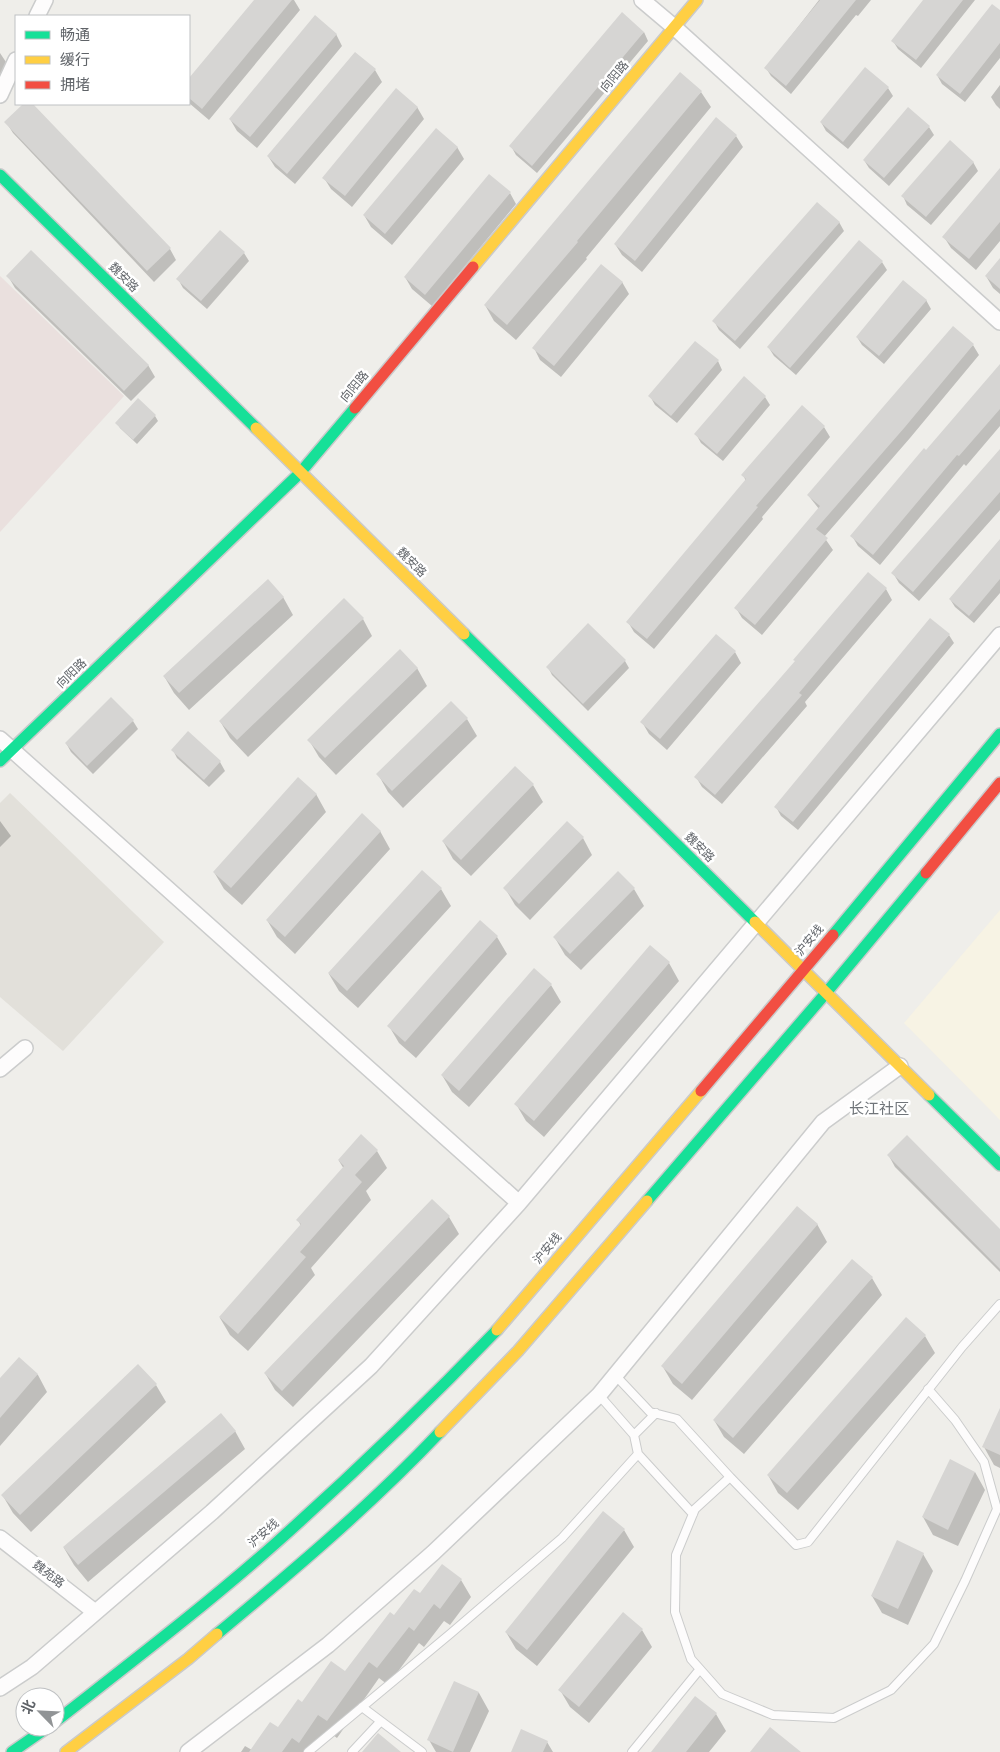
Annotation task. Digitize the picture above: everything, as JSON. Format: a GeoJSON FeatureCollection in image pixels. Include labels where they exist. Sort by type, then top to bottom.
{"type":"FeatureCollection","features":[{"type":"Feature","properties":{"kind":"main road","name":"向阳路"},"geometry":{"type":"LineString","coordinates":[[0,761],[300,473],[697,0]]}},
{"type":"Feature","properties":{"kind":"main road","name":"魏安路"},"geometry":{"type":"LineString","coordinates":[[0,175],[1000,1165]]}},
{"type":"Feature","properties":{"kind":"main road","name":"沪安线"},"geometry":{"type":"LineString","coordinates":[[65,1714],[165,1636],[275,1544],[382,1444],[496,1331],[804,970],[1000,734]]}},
{"type":"Feature","properties":{"kind":"main road"},"geometry":{"type":"LineString","coordinates":[[66,1752],[188,1660],[298,1566],[407,1467],[518,1351],[826,992],[1000,783]]}},
{"type":"Feature","properties":{"kind":"main road"},"geometry":{"type":"LineString","coordinates":[[12,1752],[34,1737]]}},
{"type":"Feature","properties":{"kind":"street"},"geometry":{"type":"LineString","coordinates":[[37,15],[44,0]]}},
{"type":"Feature","properties":{"kind":"street"},"geometry":{"type":"LineString","coordinates":[[642,0],[1000,322]]}},
{"type":"Feature","properties":{"kind":"street"},"geometry":{"type":"LineString","coordinates":[[0,94],[15,62]]}},
{"type":"Feature","properties":{"kind":"street"},"geometry":{"type":"LineString","coordinates":[[0,1688],[32,1667],[212,1512],[371,1366],[519,1203],[1000,635]]}},
{"type":"Feature","properties":{"kind":"street"},"geometry":{"type":"LineString","coordinates":[[0,739],[519,1203]]}},
{"type":"Feature","properties":{"kind":"street"},"geometry":{"type":"LineString","coordinates":[[0,1069],[25,1048]]}},
{"type":"Feature","properties":{"kind":"street"},"geometry":{"type":"LineString","coordinates":[[188,1752],[336,1638],[434,1553],[599,1395],[823,1122],[900,1066]]}},
{"type":"Feature","properties":{"kind":"street","name":"魏苑路"},"geometry":{"type":"LineString","coordinates":[[0,1538],[95,1612]]}},
{"type":"Feature","properties":{"kind":"lane"},"geometry":{"type":"LineString","coordinates":[[616,1376],[650,1412],[677,1419],[796,1545],[808,1542],[962,1346],[1000,1304]]}},
{"type":"Feature","properties":{"kind":"lane"},"geometry":{"type":"LineString","coordinates":[[730,1477],[695,1509],[676,1555],[675,1612],[691,1659],[722,1694],[774,1715],[834,1718],[890,1690],[934,1644],[966,1581],[999,1508],[984,1462],[955,1420],[928,1389]]}},
{"type":"Feature","properties":{"kind":"lane"},"geometry":{"type":"LineString","coordinates":[[599,1395],[634,1435],[638,1454],[693,1514]]}},
{"type":"Feature","properties":{"kind":"lane"},"geometry":{"type":"LineString","coordinates":[[634,1435],[656,1413]]}},
{"type":"Feature","properties":{"kind":"lane"},"geometry":{"type":"LineString","coordinates":[[308,1752],[562,1538],[638,1454]]}},
{"type":"Feature","properties":{"kind":"lane"},"geometry":{"type":"LineString","coordinates":[[632,1752],[700,1669]]}},
{"type":"Feature","properties":{"kind":"lane"},"geometry":{"type":"LineString","coordinates":[[362,1707],[422,1752]]}},
{"type":"Feature","properties":{"kind":"lane"},"geometry":{"type":"LineString","coordinates":[[352,1752],[380,1722]]}},
{"type":"Feature","properties":{"kind":"shaded area"},"geometry":{"type":"Polygon","coordinates":[[[0,276],[124,396],[0,532],[0,276]]]}},
{"type":"Feature","properties":{"kind":"shaded area"},"geometry":{"type":"Polygon","coordinates":[[[10,793],[164,942],[63,1051],[0,997],[0,803],[10,793]]]}},
{"type":"Feature","properties":{"kind":"shaded area"},"geometry":{"type":"Polygon","coordinates":[[[1000,910],[1000,1120],[904,1023],[1000,910]]]}},
{"type":"Feature","properties":{"kind":"building"},"geometry":{"type":"Polygon","coordinates":[[[254,0],[292,0],[202,109],[190,99],[190,77],[254,0]]]}},
{"type":"Feature","properties":{"kind":"building"},"geometry":{"type":"Polygon","coordinates":[[[820,0],[856,0],[786,86],[764,68],[820,0]]]}},
{"type":"Feature","properties":{"kind":"building"},"geometry":{"type":"Polygon","coordinates":[[[923,0],[963,0],[916,60],[891,41],[923,0]]]}},
{"type":"Feature","properties":{"kind":"building"},"geometry":{"type":"Polygon","coordinates":[[[992,4],[1000,10],[1000,43],[960,94],[936,75],[992,4]]]}},
{"type":"Feature","properties":{"kind":"building"},"geometry":{"type":"Polygon","coordinates":[[[622,12],[644,32],[532,166],[509,146],[622,12]]]}},
{"type":"Feature","properties":{"kind":"building"},"geometry":{"type":"Polygon","coordinates":[[[315,15],[337,34],[250,137],[229,119],[315,15]]]}},
{"type":"Feature","properties":{"kind":"building"},"geometry":{"type":"Polygon","coordinates":[[[355,52],[376,69],[287,174],[267,156],[355,52]]]}},
{"type":"Feature","properties":{"kind":"building"},"geometry":{"type":"Polygon","coordinates":[[[865,67],[889,87],[843,142],[820,122],[865,67]]]}},
{"type":"Feature","properties":{"kind":"building"},"geometry":{"type":"Polygon","coordinates":[[[680,72],[702,91],[507,325],[484,305],[680,72]]]}},
{"type":"Feature","properties":{"kind":"building"},"geometry":{"type":"Polygon","coordinates":[[[396,88],[418,107],[345,196],[322,178],[396,88]]]}},
{"type":"Feature","properties":{"kind":"building"},"geometry":{"type":"Polygon","coordinates":[[[22,105],[34,105],[171,248],[147,271],[4,122],[22,105]]]}},
{"type":"Feature","properties":{"kind":"building"},"geometry":{"type":"Polygon","coordinates":[[[908,107],[930,126],[884,178],[863,160],[908,107]]]}},
{"type":"Feature","properties":{"kind":"building"},"geometry":{"type":"Polygon","coordinates":[[[716,117],[737,135],[635,261],[614,244],[716,117]]]}},
{"type":"Feature","properties":{"kind":"building"},"geometry":{"type":"Polygon","coordinates":[[[436,128],[458,147],[385,234],[363,215],[436,128]]]}},
{"type":"Feature","properties":{"kind":"building"},"geometry":{"type":"Polygon","coordinates":[[[950,140],[974,162],[926,217],[901,196],[950,140]]]}},
{"type":"Feature","properties":{"kind":"building"},"geometry":{"type":"Polygon","coordinates":[[[1000,168],[1000,222],[969,259],[942,237],[1000,168]]]}},
{"type":"Feature","properties":{"kind":"building"},"geometry":{"type":"Polygon","coordinates":[[[489,174],[511,192],[425,295],[404,277],[489,174]]]}},
{"type":"Feature","properties":{"kind":"building"},"geometry":{"type":"Polygon","coordinates":[[[817,202],[840,222],[735,341],[712,321],[817,202]]]}},
{"type":"Feature","properties":{"kind":"building"},"geometry":{"type":"Polygon","coordinates":[[[220,230],[245,252],[201,301],[176,279],[220,230]]]}},
{"type":"Feature","properties":{"kind":"building"},"geometry":{"type":"Polygon","coordinates":[[[859,240],[883,261],[790,368],[767,347],[859,240]]]}},
{"type":"Feature","properties":{"kind":"building"},"geometry":{"type":"Polygon","coordinates":[[[31,250],[149,365],[124,391],[6,276],[31,250]]]}},
{"type":"Feature","properties":{"kind":"building"},"geometry":{"type":"Polygon","coordinates":[[[1000,258],[1000,289],[985,276],[1000,258]]]}},
{"type":"Feature","properties":{"kind":"building"},"geometry":{"type":"Polygon","coordinates":[[[601,264],[623,282],[554,366],[532,348],[601,264]]]}},
{"type":"Feature","properties":{"kind":"building"},"geometry":{"type":"Polygon","coordinates":[[[903,280],[927,300],[879,356],[856,337],[903,280]]]}},
{"type":"Feature","properties":{"kind":"building"},"geometry":{"type":"Polygon","coordinates":[[[953,326],[974,344],[816,529],[828,538],[755,625],[734,608],[820,506],[807,495],[953,326]]]}},
{"type":"Feature","properties":{"kind":"building"},"geometry":{"type":"Polygon","coordinates":[[[695,341],[719,360],[671,416],[648,396],[695,341]]]}},
{"type":"Feature","properties":{"kind":"building"},"geometry":{"type":"Polygon","coordinates":[[[1000,364],[1000,409],[959,456],[957,455],[873,555],[850,536],[924,448],[926,450],[1000,364]]]}},
{"type":"Feature","properties":{"kind":"building"},"geometry":{"type":"Polygon","coordinates":[[[744,376],[766,396],[717,454],[694,434],[744,376]]]}},
{"type":"Feature","properties":{"kind":"building"},"geometry":{"type":"Polygon","coordinates":[[[138,398],[156,415],[133,440],[115,423],[138,398]]]}},
{"type":"Feature","properties":{"kind":"building"},"geometry":{"type":"Polygon","coordinates":[[[802,405],[825,426],[756,506],[758,507],[647,639],[626,622],[746,479],[741,475],[802,405]]]}},
{"type":"Feature","properties":{"kind":"building"},"geometry":{"type":"Polygon","coordinates":[[[1000,449],[1000,492],[913,592],[891,573],[1000,449]]]}},
{"type":"Feature","properties":{"kind":"building"},"geometry":{"type":"Polygon","coordinates":[[[1000,539],[1000,579],[969,616],[949,599],[1000,539]]]}},
{"type":"Feature","properties":{"kind":"building"},"geometry":{"type":"Polygon","coordinates":[[[868,572],[887,588],[799,693],[802,695],[715,795],[694,777],[795,661],[793,660],[868,572]]]}},
{"type":"Feature","properties":{"kind":"building"},"geometry":{"type":"Polygon","coordinates":[[[268,579],[284,597],[179,693],[163,676],[268,579]]]}},
{"type":"Feature","properties":{"kind":"building"},"geometry":{"type":"Polygon","coordinates":[[[344,598],[364,618],[237,740],[219,721],[344,598]]]}},
{"type":"Feature","properties":{"kind":"building"},"geometry":{"type":"Polygon","coordinates":[[[930,618],[950,634],[793,822],[774,807],[930,618]]]}},
{"type":"Feature","properties":{"kind":"building"},"geometry":{"type":"Polygon","coordinates":[[[588,623],[626,660],[583,704],[546,667],[588,623]]]}},
{"type":"Feature","properties":{"kind":"building"},"geometry":{"type":"Polygon","coordinates":[[[716,634],[736,651],[660,739],[640,722],[716,634]]]}},
{"type":"Feature","properties":{"kind":"building"},"geometry":{"type":"Polygon","coordinates":[[[400,649],[418,668],[325,758],[307,740],[400,649]]]}},
{"type":"Feature","properties":{"kind":"building"},"geometry":{"type":"Polygon","coordinates":[[[111,697],[134,720],[87,766],[65,743],[111,697]]]}},
{"type":"Feature","properties":{"kind":"building"},"geometry":{"type":"Polygon","coordinates":[[[451,701],[468,718],[392,791],[376,774],[451,701]]]}},
{"type":"Feature","properties":{"kind":"building"},"geometry":{"type":"Polygon","coordinates":[[[188,731],[221,761],[204,780],[171,750],[188,731]]]}},
{"type":"Feature","properties":{"kind":"building"},"geometry":{"type":"Polygon","coordinates":[[[515,766],[534,784],[461,860],[442,841],[515,766]]]}},
{"type":"Feature","properties":{"kind":"building"},"geometry":{"type":"Polygon","coordinates":[[[298,777],[317,794],[231,888],[213,872],[298,777]]]}},
{"type":"Feature","properties":{"kind":"building"},"geometry":{"type":"Polygon","coordinates":[[[362,813],[381,831],[285,937],[266,920],[362,813]]]}},
{"type":"Feature","properties":{"kind":"building"},"geometry":{"type":"Polygon","coordinates":[[[567,821],[584,837],[519,904],[503,888],[567,821]]]}},
{"type":"Feature","properties":{"kind":"building"},"geometry":{"type":"Polygon","coordinates":[[[422,870],[442,888],[347,991],[328,973],[422,870]]]}},
{"type":"Feature","properties":{"kind":"building"},"geometry":{"type":"Polygon","coordinates":[[[618,871],[635,888],[570,954],[553,937],[618,871]]]}},
{"type":"Feature","properties":{"kind":"building"},"geometry":{"type":"Polygon","coordinates":[[[480,920],[498,936],[405,1042],[387,1026],[480,920]]]}},
{"type":"Feature","properties":{"kind":"building"},"geometry":{"type":"Polygon","coordinates":[[[650,945],[670,962],[534,1121],[514,1104],[650,945]]]}},
{"type":"Feature","properties":{"kind":"building"},"geometry":{"type":"Polygon","coordinates":[[[534,968],[552,984],[459,1091],[441,1075],[534,968]]]}},
{"type":"Feature","properties":{"kind":"building"},"geometry":{"type":"Polygon","coordinates":[[[361,1134],[378,1150],[355,1175],[362,1182],[300,1252],[306,1257],[238,1334],[219,1317],[301,1224],[296,1220],[344,1166],[338,1160],[361,1134]]]}},
{"type":"Feature","properties":{"kind":"building"},"geometry":{"type":"Polygon","coordinates":[[[907,1135],[1000,1229],[1000,1269],[887,1155],[907,1135]]]}},
{"type":"Feature","properties":{"kind":"building"},"geometry":{"type":"Polygon","coordinates":[[[432,1199],[450,1216],[282,1391],[264,1373],[432,1199]]]}},
{"type":"Feature","properties":{"kind":"building"},"geometry":{"type":"Polygon","coordinates":[[[797,1206],[818,1224],[682,1384],[661,1366],[797,1206]]]}},
{"type":"Feature","properties":{"kind":"building"},"geometry":{"type":"Polygon","coordinates":[[[852,1259],[873,1277],[733,1438],[713,1420],[852,1259]]]}},
{"type":"Feature","properties":{"kind":"building"},"geometry":{"type":"Polygon","coordinates":[[[906,1317],[926,1335],[787,1493],[767,1475],[906,1317]]]}},
{"type":"Feature","properties":{"kind":"building"},"geometry":{"type":"Polygon","coordinates":[[[19,1357],[38,1374],[0,1418],[0,1378],[19,1357]]]}},
{"type":"Feature","properties":{"kind":"building"},"geometry":{"type":"Polygon","coordinates":[[[138,1364],[157,1384],[20,1515],[1,1495],[138,1364]]]}},
{"type":"Feature","properties":{"kind":"building"},"geometry":{"type":"Polygon","coordinates":[[[1000,1408],[1000,1455],[982,1447],[1000,1408]]]}},
{"type":"Feature","properties":{"kind":"building"},"geometry":{"type":"Polygon","coordinates":[[[221,1413],[236,1431],[78,1565],[63,1547],[221,1413]]]}},
{"type":"Feature","properties":{"kind":"building"},"geometry":{"type":"Polygon","coordinates":[[[950,1459],[975,1472],[948,1530],[922,1517],[950,1459]]]}},
{"type":"Feature","properties":{"kind":"building"},"geometry":{"type":"Polygon","coordinates":[[[603,1511],[625,1529],[527,1650],[505,1632],[603,1511]]]}},
{"type":"Feature","properties":{"kind":"building"},"geometry":{"type":"Polygon","coordinates":[[[897,1540],[924,1553],[898,1609],[871,1596],[897,1540]]]}},
{"type":"Feature","properties":{"kind":"building"},"geometry":{"type":"Polygon","coordinates":[[[442,1564],[462,1579],[440,1609],[434,1604],[414,1631],[409,1627],[377,1668],[369,1662],[327,1721],[318,1715],[299,1743],[292,1738],[282,1752],[249,1752],[270,1722],[278,1727],[298,1699],[302,1702],[331,1661],[345,1671],[390,1612],[394,1615],[414,1589],[420,1593],[442,1564]]]}},
{"type":"Feature","properties":{"kind":"building"},"geometry":{"type":"Polygon","coordinates":[[[623,1612],[643,1629],[579,1707],[558,1690],[623,1612]]]}},
{"type":"Feature","properties":{"kind":"building"},"geometry":{"type":"Polygon","coordinates":[[[454,1681],[479,1692],[453,1752],[427,1740],[454,1681]]]}},
{"type":"Feature","properties":{"kind":"building"},"geometry":{"type":"Polygon","coordinates":[[[695,1696],[717,1713],[686,1752],[651,1752],[695,1696]]]}},
{"type":"Feature","properties":{"kind":"building"},"geometry":{"type":"Polygon","coordinates":[[[770,1727],[801,1752],[750,1752],[770,1727]]]}},
{"type":"Feature","properties":{"kind":"building"},"geometry":{"type":"Polygon","coordinates":[[[521,1729],[548,1741],[543,1752],[511,1752],[521,1729]]]}},
{"type":"Feature","properties":{"kind":"building"},"geometry":{"type":"Polygon","coordinates":[[[378,1733],[401,1752],[362,1752],[378,1733]]]}},
{"type":"Feature","properties":{"kind":"traffic: fast"},"geometry":{"type":"LineString","coordinates":[[0,175],[256,428]]}},
{"type":"Feature","properties":{"kind":"traffic: fast"},"geometry":{"type":"LineString","coordinates":[[0,761],[300,473],[355,408]]}},
{"type":"Feature","properties":{"kind":"traffic: fast"},"geometry":{"type":"LineString","coordinates":[[464,634],[755,922]]}},
{"type":"Feature","properties":{"kind":"traffic: fast"},"geometry":{"type":"LineString","coordinates":[[833,935],[1000,734]]}},
{"type":"Feature","properties":{"kind":"traffic: fast"},"geometry":{"type":"LineString","coordinates":[[647,1201],[826,993],[926,873]]}},
{"type":"Feature","properties":{"kind":"traffic: fast"},"geometry":{"type":"LineString","coordinates":[[929,1095],[1000,1165]]}},
{"type":"Feature","properties":{"kind":"traffic: fast"},"geometry":{"type":"LineString","coordinates":[[65,1714],[194,1612],[276,1543],[388,1439],[497,1330]]}},
{"type":"Feature","properties":{"kind":"traffic: fast"},"geometry":{"type":"LineString","coordinates":[[217,1634],[359,1511],[440,1432]]}},
{"type":"Feature","properties":{"kind":"traffic: fast"},"geometry":{"type":"LineString","coordinates":[[12,1752],[34,1737]]}},
{"type":"Feature","properties":{"kind":"traffic: slow"},"geometry":{"type":"LineString","coordinates":[[473,267],[697,0]]}},
{"type":"Feature","properties":{"kind":"traffic: slow"},"geometry":{"type":"LineString","coordinates":[[256,428],[464,634]]}},
{"type":"Feature","properties":{"kind":"traffic: slow"},"geometry":{"type":"LineString","coordinates":[[755,922],[929,1095]]}},
{"type":"Feature","properties":{"kind":"traffic: slow"},"geometry":{"type":"LineString","coordinates":[[497,1330],[701,1091]]}},
{"type":"Feature","properties":{"kind":"traffic: slow"},"geometry":{"type":"LineString","coordinates":[[440,1432],[518,1351],[647,1201]]}},
{"type":"Feature","properties":{"kind":"traffic: slow"},"geometry":{"type":"LineString","coordinates":[[66,1752],[188,1659],[217,1634]]}},
{"type":"Feature","properties":{"kind":"traffic: jam"},"geometry":{"type":"LineString","coordinates":[[355,408],[473,267]]}},
{"type":"Feature","properties":{"kind":"traffic: jam"},"geometry":{"type":"LineString","coordinates":[[926,873],[1000,783]]}},
{"type":"Feature","properties":{"kind":"traffic: jam"},"geometry":{"type":"LineString","coordinates":[[701,1091],[833,935]]}},
{"type":"Feature","properties":{"kind":"district","name":"长江社区"},"geometry":{"type":"Point","coordinates":[879,1110]}}]}
